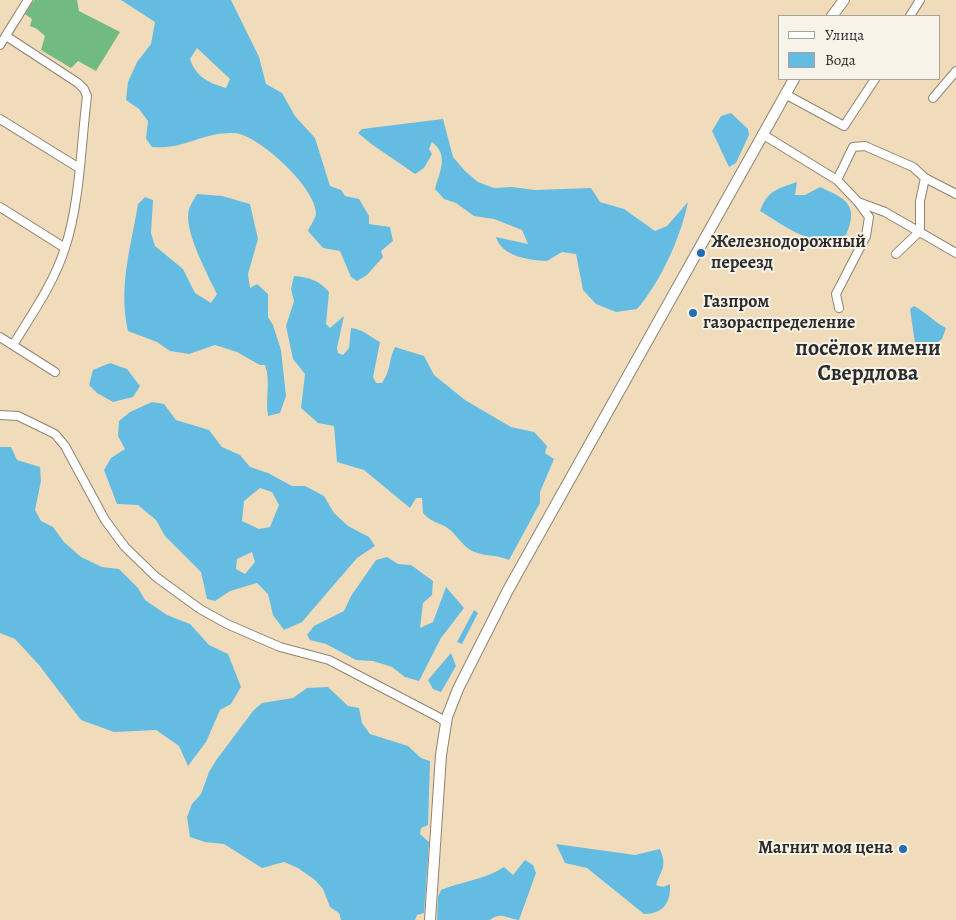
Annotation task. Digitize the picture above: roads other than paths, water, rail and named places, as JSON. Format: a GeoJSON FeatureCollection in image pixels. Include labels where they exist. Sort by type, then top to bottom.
{"type":"FeatureCollection","features":[{"type":"Feature","properties":{"kind":"main road"},"geometry":{"type":"LineString","coordinates":[[833,15],[844,0]]}},
{"type":"Feature","properties":{"kind":"main road"},"geometry":{"type":"LineString","coordinates":[[430,920],[441,755],[446,723],[470,664],[508,590],[793,80]]}},
{"type":"Feature","properties":{"kind":"street"},"geometry":{"type":"LineString","coordinates":[[0,45],[28,0]]}},
{"type":"Feature","properties":{"kind":"street"},"geometry":{"type":"LineString","coordinates":[[911,15],[920,0]]}},
{"type":"Feature","properties":{"kind":"street"},"geometry":{"type":"LineString","coordinates":[[6,36],[84,89],[86,96],[72,223],[65,248],[44,295],[13,345]]}},
{"type":"Feature","properties":{"kind":"street"},"geometry":{"type":"LineString","coordinates":[[933,98],[956,71]]}},
{"type":"Feature","properties":{"kind":"street"},"geometry":{"type":"LineString","coordinates":[[785,94],[844,126],[874,80]]}},
{"type":"Feature","properties":{"kind":"street"},"geometry":{"type":"LineString","coordinates":[[0,119],[78,168]]}},
{"type":"Feature","properties":{"kind":"street"},"geometry":{"type":"LineString","coordinates":[[762,134],[837,180],[869,217],[866,236],[836,294],[840,308]]}},
{"type":"Feature","properties":{"kind":"street"},"geometry":{"type":"LineString","coordinates":[[837,180],[848,152],[858,146],[865,146],[913,167],[925,178],[956,194]]}},
{"type":"Feature","properties":{"kind":"street"},"geometry":{"type":"LineString","coordinates":[[896,254],[920,231],[920,201],[925,178]]}},
{"type":"Feature","properties":{"kind":"street"},"geometry":{"type":"LineString","coordinates":[[858,202],[885,212],[956,253]]}},
{"type":"Feature","properties":{"kind":"street"},"geometry":{"type":"LineString","coordinates":[[0,207],[65,248]]}},
{"type":"Feature","properties":{"kind":"street"},"geometry":{"type":"LineString","coordinates":[[0,337],[55,372]]}},
{"type":"Feature","properties":{"kind":"street"},"geometry":{"type":"LineString","coordinates":[[0,415],[18,416],[55,434],[65,446],[105,520],[124,547],[156,577],[200,609],[228,624],[280,647],[329,660],[440,718],[446,723]]}},
{"type":"Feature","properties":{"kind":"water"},"geometry":{"type":"Polygon","coordinates":[[[121,0],[231,0],[259,57],[266,84],[282,93],[295,116],[315,138],[330,186],[341,190],[345,196],[359,199],[369,216],[369,224],[390,227],[393,241],[381,251],[383,257],[367,275],[357,281],[351,277],[340,251],[323,248],[308,231],[316,213],[307,190],[284,164],[257,142],[234,133],[223,133],[174,146],[152,147],[146,139],[148,121],[139,109],[126,100],[128,82],[137,62],[151,44],[155,22],[121,0]],[[197,48],[190,59],[200,75],[214,84],[226,88],[230,79],[197,48]]]}},
{"type":"Feature","properties":{"kind":"water"},"geometry":{"type":"Polygon","coordinates":[[[731,113],[748,129],[749,135],[736,163],[729,167],[712,131],[721,116],[731,113]]]}},
{"type":"Feature","properties":{"kind":"water"},"geometry":{"type":"Polygon","coordinates":[[[443,119],[453,157],[478,182],[494,188],[512,187],[535,190],[591,188],[600,202],[624,209],[655,231],[667,226],[688,202],[685,216],[668,259],[654,286],[637,309],[616,312],[596,304],[583,290],[576,254],[562,252],[547,261],[532,260],[517,256],[504,249],[496,237],[528,244],[522,230],[494,219],[474,216],[456,203],[444,199],[435,189],[441,170],[442,158],[437,147],[432,142],[429,149],[432,154],[424,168],[415,174],[358,133],[362,129],[443,119]]]}},
{"type":"Feature","properties":{"kind":"water"},"geometry":{"type":"Polygon","coordinates":[[[797,182],[795,195],[805,195],[820,187],[836,195],[847,204],[851,216],[846,235],[822,239],[811,238],[791,230],[760,211],[770,194],[797,182]]]}},
{"type":"Feature","properties":{"kind":"water"},"geometry":{"type":"Polygon","coordinates":[[[197,194],[222,196],[250,204],[258,239],[248,274],[250,288],[257,284],[268,294],[268,317],[273,325],[281,350],[286,396],[280,413],[268,416],[268,377],[265,365],[260,365],[237,352],[215,345],[189,354],[170,351],[157,342],[128,331],[124,299],[127,267],[138,204],[145,197],[153,200],[151,233],[155,246],[183,269],[195,293],[211,303],[217,294],[197,252],[188,218],[189,209],[197,194]]]}},
{"type":"Feature","properties":{"kind":"water"},"geometry":{"type":"Polygon","coordinates":[[[294,276],[314,280],[329,292],[326,324],[330,328],[344,316],[337,348],[338,353],[343,355],[349,348],[351,328],[363,332],[380,342],[373,377],[376,383],[382,383],[385,378],[395,347],[424,356],[434,375],[465,400],[511,427],[534,432],[547,446],[545,453],[554,459],[540,492],[540,503],[509,560],[477,553],[468,549],[450,530],[431,520],[423,513],[422,498],[416,498],[410,508],[364,470],[337,462],[334,426],[318,423],[301,408],[305,374],[293,359],[286,326],[294,301],[291,289],[294,276]]]}},
{"type":"Feature","properties":{"kind":"water"},"geometry":{"type":"Polygon","coordinates":[[[914,306],[946,328],[942,339],[917,357],[910,309],[914,306]]]}},
{"type":"Feature","properties":{"kind":"water"},"geometry":{"type":"Polygon","coordinates":[[[110,363],[127,369],[140,386],[133,397],[113,402],[97,393],[89,385],[93,370],[110,363]]]}},
{"type":"Feature","properties":{"kind":"water"},"geometry":{"type":"Polygon","coordinates":[[[152,402],[164,404],[176,420],[209,430],[222,447],[240,455],[250,467],[268,473],[292,486],[305,486],[324,496],[334,513],[348,526],[369,537],[375,546],[357,558],[302,622],[284,630],[273,615],[268,594],[257,583],[230,591],[215,601],[207,599],[201,572],[165,536],[156,520],[138,505],[117,504],[104,470],[111,458],[125,449],[118,436],[119,421],[130,412],[152,402]],[[260,488],[244,501],[242,521],[259,529],[270,527],[279,505],[272,492],[260,488]],[[252,552],[237,559],[236,569],[245,574],[255,562],[252,552]]]}},
{"type":"Feature","properties":{"kind":"water"},"geometry":{"type":"Polygon","coordinates":[[[0,447],[11,447],[17,460],[40,467],[41,481],[35,510],[41,521],[53,527],[64,542],[81,557],[102,567],[119,569],[138,588],[145,600],[167,615],[190,624],[209,645],[228,654],[241,687],[231,704],[220,710],[206,742],[188,766],[179,746],[156,730],[114,732],[81,720],[39,665],[15,639],[0,633],[0,447]]]}},
{"type":"Feature","properties":{"kind":"water"},"geometry":{"type":"Polygon","coordinates":[[[387,557],[398,564],[411,565],[433,581],[432,595],[423,603],[420,628],[433,622],[446,587],[464,608],[441,638],[419,681],[405,677],[392,667],[373,661],[356,660],[326,644],[310,640],[307,635],[314,626],[344,611],[351,596],[376,560],[387,557]]]}},
{"type":"Feature","properties":{"kind":"water"},"geometry":{"type":"Polygon","coordinates":[[[474,610],[478,613],[462,644],[457,642],[474,610]]]}},
{"type":"Feature","properties":{"kind":"water"},"geometry":{"type":"Polygon","coordinates":[[[451,653],[456,666],[441,692],[433,689],[428,680],[451,653]]]}},
{"type":"Feature","properties":{"kind":"water"},"geometry":{"type":"Polygon","coordinates":[[[328,687],[348,706],[359,708],[362,723],[370,734],[408,746],[421,758],[430,761],[428,825],[421,828],[420,834],[429,842],[424,913],[417,915],[415,920],[341,920],[339,913],[330,907],[323,889],[315,880],[298,868],[284,862],[262,868],[224,844],[205,842],[190,837],[187,817],[192,804],[201,794],[209,772],[217,759],[253,711],[262,703],[293,698],[307,688],[328,687]]]}},
{"type":"Feature","properties":{"kind":"water"},"geometry":{"type":"Polygon","coordinates":[[[556,844],[635,855],[660,849],[663,864],[656,885],[663,887],[670,884],[667,902],[661,910],[644,914],[587,868],[565,863],[556,844]]]}},
{"type":"Feature","properties":{"kind":"water"},"geometry":{"type":"Polygon","coordinates":[[[525,860],[533,865],[536,873],[519,920],[497,916],[490,920],[437,920],[438,897],[441,890],[481,878],[504,867],[513,875],[525,860]]]}},
{"type":"Feature","properties":{"kind":"place","name":"Железнодорожный переезд"},"geometry":{"type":"Point","coordinates":[701,253]}},
{"type":"Feature","properties":{"kind":"place","name":"Газпром газораспределение"},"geometry":{"type":"Point","coordinates":[693,313]}},
{"type":"Feature","properties":{"kind":"place","name":"Магнит моя цена"},"geometry":{"type":"Point","coordinates":[903,849]}},
{"type":"Feature","properties":{"kind":"district","name":"посёлок имени Свердлова"},"geometry":{"type":"Point","coordinates":[868,362]}}]}
